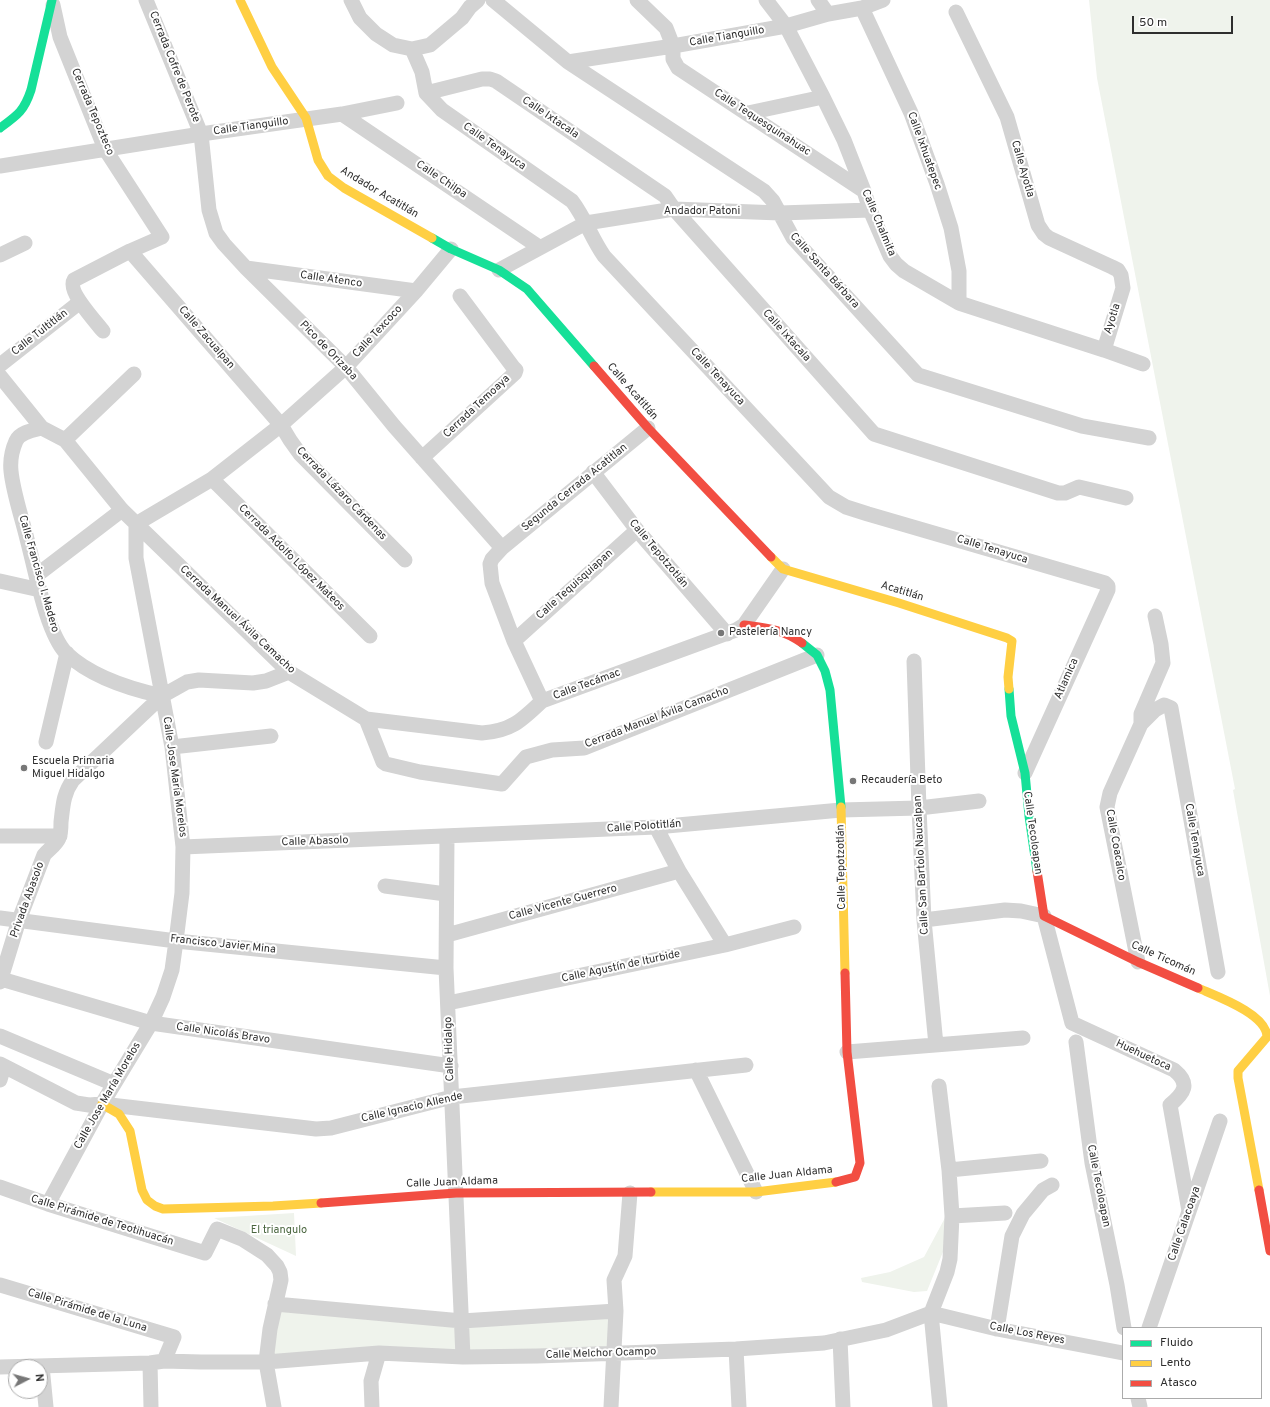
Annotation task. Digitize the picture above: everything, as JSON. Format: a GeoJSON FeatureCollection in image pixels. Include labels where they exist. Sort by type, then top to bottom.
{"type":"FeatureCollection","features":[{"type":"Feature","properties":{"kind":"street"},"geometry":{"type":"LineString","coordinates":[[0,128],[17,116],[26,104],[32,90],[52,0]]}},
{"type":"Feature","properties":{"kind":"street","name":"Cerrada Tepozteco"},"geometry":{"type":"LineString","coordinates":[[52,0],[60,37],[105,149],[162,237],[130,251]]}},
{"type":"Feature","properties":{"kind":"street","name":"Cerrada Cofre de Perote"},"geometry":{"type":"LineString","coordinates":[[146,0],[201,134]]}},
{"type":"Feature","properties":{"kind":"street","name":"Andador Acatitlán"},"geometry":{"type":"LineString","coordinates":[[240,0],[272,68],[306,118],[318,160],[328,176],[344,188],[451,249]]}},
{"type":"Feature","properties":{"kind":"street"},"geometry":{"type":"LineString","coordinates":[[350,0],[360,18],[376,34],[393,45],[412,48],[430,45],[471,7],[489,0]]}},
{"type":"Feature","properties":{"kind":"street","name":"Calle Santa Bárbara"},"geometry":{"type":"LineString","coordinates":[[493,0],[568,62],[764,191],[773,201],[793,238],[918,375],[1082,426],[1149,438]]}},
{"type":"Feature","properties":{"kind":"street","name":"Calle Tequesquinahuac"},"geometry":{"type":"LineString","coordinates":[[637,0],[666,28],[673,46],[673,59],[678,68],[864,191]]}},
{"type":"Feature","properties":{"kind":"street","name":"Calle Chalmita"},"geometry":{"type":"LineString","coordinates":[[766,0],[786,26],[823,97],[844,140],[870,210],[890,256],[896,264],[904,271],[959,303],[1143,364]]}},
{"type":"Feature","properties":{"kind":"street"},"geometry":{"type":"LineString","coordinates":[[818,0],[828,14]]}},
{"type":"Feature","properties":{"kind":"street","name":"Calle Tianguillo"},"geometry":{"type":"LineString","coordinates":[[568,62],[673,46],[786,26],[828,14],[862,8],[883,0]]}},
{"type":"Feature","properties":{"kind":"street","name":"Calle Ixhuatepec"},"geometry":{"type":"LineString","coordinates":[[862,8],[911,113],[937,184],[951,228],[959,271],[959,303]]}},
{"type":"Feature","properties":{"kind":"street","name":"Calle Ayotla"},"geometry":{"type":"LineString","coordinates":[[956,12],[1007,117],[1038,225],[1044,234],[1050,238],[1118,270],[1123,280],[1123,288]]}},
{"type":"Feature","properties":{"kind":"street"},"geometry":{"type":"LineString","coordinates":[[412,48],[422,72],[426,94]]}},
{"type":"Feature","properties":{"kind":"street","name":"Calle Ixtacala"},"geometry":{"type":"LineString","coordinates":[[426,94],[482,79],[496,81],[665,196],[674,209],[874,434],[1058,493],[1065,493],[1079,487],[1126,498]]}},
{"type":"Feature","properties":{"kind":"street","name":"Calle Tenayuca"},"geometry":{"type":"LineString","coordinates":[[426,94],[442,110],[572,201],[580,210],[595,244],[604,256],[829,497],[846,507],[1105,583],[1108,586]]}},
{"type":"Feature","properties":{"kind":"street"},"geometry":{"type":"LineString","coordinates":[[748,114],[823,97]]}},
{"type":"Feature","properties":{"kind":"street","name":"Calle Tianguillo"},"geometry":{"type":"LineString","coordinates":[[0,166],[306,118],[342,114],[397,103]]}},
{"type":"Feature","properties":{"kind":"street","name":"Calle Chilpa"},"geometry":{"type":"LineString","coordinates":[[342,114],[539,247]]}},
{"type":"Feature","properties":{"kind":"street","name":"Pico de Orizaba"},"geometry":{"type":"LineString","coordinates":[[201,134],[209,210],[216,233],[246,268],[346,367],[394,426],[502,548]]}},
{"type":"Feature","properties":{"kind":"street","name":"Andador Patoni"},"geometry":{"type":"LineString","coordinates":[[499,270],[539,247],[586,223],[674,209],[780,213],[870,210]]}},
{"type":"Feature","properties":{"kind":"street"},"geometry":{"type":"LineString","coordinates":[[0,255],[25,243]]}},
{"type":"Feature","properties":{"kind":"street","name":"Calle Acatitlán"},"geometry":{"type":"LineString","coordinates":[[451,249],[499,270],[527,290],[648,428],[783,569]]}},
{"type":"Feature","properties":{"kind":"street","name":"Calle Texcoco"},"geometry":{"type":"LineString","coordinates":[[136,524],[212,479],[281,425],[346,367],[416,291],[451,249]]}},
{"type":"Feature","properties":{"kind":"street"},"geometry":{"type":"LineString","coordinates":[[103,331],[80,302],[72,288],[72,283],[74,280],[130,251]]}},
{"type":"Feature","properties":{"kind":"street","name":"Calle Zacualpan"},"geometry":{"type":"LineString","coordinates":[[130,251],[281,425]]}},
{"type":"Feature","properties":{"kind":"street","name":"Calle Atenco"},"geometry":{"type":"LineString","coordinates":[[246,268],[416,291]]}},
{"type":"Feature","properties":{"kind":"street","name":"Ayotla"},"geometry":{"type":"LineString","coordinates":[[1104,350],[1123,288]]}},
{"type":"Feature","properties":{"kind":"street","name":"Cerrada Temoaya"},"geometry":{"type":"LineString","coordinates":[[422,458],[515,373],[516,370],[460,296]]}},
{"type":"Feature","properties":{"kind":"street","name":"Calle Tultitlán"},"geometry":{"type":"LineString","coordinates":[[0,365],[80,302]]}},
{"type":"Feature","properties":{"kind":"street"},"geometry":{"type":"LineString","coordinates":[[65,440],[134,374]]}},
{"type":"Feature","properties":{"kind":"street"},"geometry":{"type":"LineString","coordinates":[[0,376],[42,428],[65,440],[122,510],[136,524]]}},
{"type":"Feature","properties":{"kind":"street","name":"Cerrada Lázaro Cárdenas"},"geometry":{"type":"LineString","coordinates":[[281,425],[300,454],[405,560]]}},
{"type":"Feature","properties":{"kind":"street","name":"Calle Francisco I. Madero"},"geometry":{"type":"LineString","coordinates":[[42,428],[24,434],[17,439],[13,449],[11,471],[38,583],[52,629],[58,642],[67,653],[84,666],[104,678],[140,691],[162,696]]}},
{"type":"Feature","properties":{"kind":"street","name":"Segunda Cerrada Acatitlan"},"geometry":{"type":"LineString","coordinates":[[502,548],[648,428]]}},
{"type":"Feature","properties":{"kind":"street","name":"Calle Tepotzotlán"},"geometry":{"type":"LineString","coordinates":[[593,472],[636,530],[727,634]]}},
{"type":"Feature","properties":{"kind":"street","name":"Cerrada Adolfo López Mateos"},"geometry":{"type":"LineString","coordinates":[[212,479],[370,636]]}},
{"type":"Feature","properties":{"kind":"street"},"geometry":{"type":"LineString","coordinates":[[0,581],[38,583],[122,510]]}},
{"type":"Feature","properties":{"kind":"street","name":"Cerrada Manuel Ávila Camacho"},"geometry":{"type":"LineString","coordinates":[[136,524],[289,672],[366,719],[482,733],[496,732],[510,727],[525,717],[542,701]]}},
{"type":"Feature","properties":{"kind":"street","name":"Calle Jose María Morelos"},"geometry":{"type":"LineString","coordinates":[[48,1204],[102,1104],[151,1023],[164,997],[172,970],[176,941],[182,893],[183,847],[172,747],[136,558],[136,524]]}},
{"type":"Feature","properties":{"kind":"street","name":"Calle Tequisquiapan"},"geometry":{"type":"LineString","coordinates":[[514,641],[636,530]]}},
{"type":"Feature","properties":{"kind":"street","name":"Calle Tecámac"},"geometry":{"type":"LineString","coordinates":[[502,548],[492,559],[490,568],[492,582],[514,641],[542,701],[727,634],[744,625]]}},
{"type":"Feature","properties":{"kind":"street"},"geometry":{"type":"LineString","coordinates":[[744,625],[783,569]]}},
{"type":"Feature","properties":{"kind":"street","name":"Acatitlán"},"geometry":{"type":"LineString","coordinates":[[783,569],[906,605],[1007,638],[1012,641]]}},
{"type":"Feature","properties":{"kind":"street","name":"Atlamica"},"geometry":{"type":"LineString","coordinates":[[1025,773],[1108,590],[1108,586]]}},
{"type":"Feature","properties":{"kind":"street"},"geometry":{"type":"LineString","coordinates":[[1141,724],[1141,714],[1163,663],[1156,616]]}},
{"type":"Feature","properties":{"kind":"street","name":"Calle Tepotzotlán"},"geometry":{"type":"LineString","coordinates":[[744,625],[770,628],[785,632],[817,655],[825,672],[830,690],[841,810],[847,1052],[860,1163]]}},
{"type":"Feature","properties":{"kind":"street","name":"Calle Tecoloapan"},"geometry":{"type":"LineString","coordinates":[[1012,641],[1008,677],[1011,716],[1025,773],[1029,816],[1044,916],[1072,1023]]}},
{"type":"Feature","properties":{"kind":"street"},"geometry":{"type":"LineString","coordinates":[[46,742],[67,653]]}},
{"type":"Feature","properties":{"kind":"street","name":"Cerrada Manuel Ávila Camacho"},"geometry":{"type":"LineString","coordinates":[[366,719],[383,762],[386,764],[420,772],[502,784],[526,758],[552,750],[584,748],[817,655]]}},
{"type":"Feature","properties":{"kind":"street","name":"Calle San Bartolo Naucalpan"},"geometry":{"type":"LineString","coordinates":[[914,661],[924,920],[936,1045]]}},
{"type":"Feature","properties":{"kind":"street"},"geometry":{"type":"LineString","coordinates":[[0,836],[60,836],[64,796],[67,788],[73,780],[162,696],[193,681],[253,683],[266,681],[289,672]]}},
{"type":"Feature","properties":{"kind":"street","name":"Calle Coacalco"},"geometry":{"type":"LineString","coordinates":[[1138,962],[1107,807],[1110,793],[1141,724],[1155,710],[1164,705],[1171,708]]}},
{"type":"Feature","properties":{"kind":"street","name":"Calle Tenayuca"},"geometry":{"type":"LineString","coordinates":[[1171,708],[1218,972]]}},
{"type":"Feature","properties":{"kind":"street"},"geometry":{"type":"LineString","coordinates":[[172,747],[271,736]]}},
{"type":"Feature","properties":{"kind":"street","name":"Calle Polotitlán"},"geometry":{"type":"LineString","coordinates":[[447,837],[656,827],[841,810],[919,808],[978,801]]}},
{"type":"Feature","properties":{"kind":"street"},"geometry":{"type":"LineString","coordinates":[[656,827],[679,871],[725,945]]}},
{"type":"Feature","properties":{"kind":"street","name":"Privada Abasolo"},"geometry":{"type":"LineString","coordinates":[[0,980],[19,920],[44,855],[56,843],[60,836]]}},
{"type":"Feature","properties":{"kind":"street","name":"Calle Abasolo"},"geometry":{"type":"LineString","coordinates":[[183,847],[447,837]]}},
{"type":"Feature","properties":{"kind":"street","name":"Calle Hidalgo"},"geometry":{"type":"LineString","coordinates":[[447,837],[446,968],[463,1357]]}},
{"type":"Feature","properties":{"kind":"street","name":"Calle Vicente Guerrero"},"geometry":{"type":"LineString","coordinates":[[447,935],[679,871]]}},
{"type":"Feature","properties":{"kind":"street"},"geometry":{"type":"LineString","coordinates":[[385,886],[446,894]]}},
{"type":"Feature","properties":{"kind":"street"},"geometry":{"type":"LineString","coordinates":[[924,920],[1005,910],[1021,911],[1044,916]]}},
{"type":"Feature","properties":{"kind":"street","name":"Calle Ticomán"},"geometry":{"type":"LineString","coordinates":[[1044,916],[1138,962],[1247,1011],[1260,1022],[1267,1032],[1267,1037],[1238,1071],[1238,1078],[1270,1251]]}},
{"type":"Feature","properties":{"kind":"street","name":"Francisco Javier Mina"},"geometry":{"type":"LineString","coordinates":[[0,918],[176,941],[446,968]]}},
{"type":"Feature","properties":{"kind":"street","name":"Calle Agustín de Iturbide"},"geometry":{"type":"LineString","coordinates":[[448,1003],[725,945],[794,927]]}},
{"type":"Feature","properties":{"kind":"street","name":"Calle Nicolás Bravo"},"geometry":{"type":"LineString","coordinates":[[0,980],[151,1023],[451,1066]]}},
{"type":"Feature","properties":{"kind":"street","name":"Huehuetoca"},"geometry":{"type":"LineString","coordinates":[[1072,1023],[1174,1070],[1182,1078],[1184,1089],[1179,1097],[1170,1105],[1189,1211]]}},
{"type":"Feature","properties":{"kind":"street"},"geometry":{"type":"LineString","coordinates":[[0,1036],[114,1084]]}},
{"type":"Feature","properties":{"kind":"street"},"geometry":{"type":"LineString","coordinates":[[847,1052],[1023,1038]]}},
{"type":"Feature","properties":{"kind":"street","name":"Calle Tecoloapan"},"geometry":{"type":"LineString","coordinates":[[1076,1042],[1092,1163],[1117,1285],[1124,1327]]}},
{"type":"Feature","properties":{"kind":"street","name":"Calle Ignacio Allende"},"geometry":{"type":"LineString","coordinates":[[2,1070],[76,1103],[89,1105],[102,1104],[316,1129],[331,1128],[452,1097],[746,1065]]}},
{"type":"Feature","properties":{"kind":"street"},"geometry":{"type":"LineString","coordinates":[[696,1070],[756,1192]]}},
{"type":"Feature","properties":{"kind":"street"},"geometry":{"type":"LineString","coordinates":[[939,1086],[949,1170],[952,1216],[950,1259],[947,1272],[931,1313],[940,1407]]}},
{"type":"Feature","properties":{"kind":"street","name":"Calle Juan Aldama"},"geometry":{"type":"LineString","coordinates":[[102,1104],[119,1114],[130,1131],[142,1190],[147,1200],[155,1206],[163,1208],[273,1206],[456,1193],[756,1192],[849,1180],[855,1177],[860,1163]]}},
{"type":"Feature","properties":{"kind":"street","name":"Calle Calacoaya"},"geometry":{"type":"LineString","coordinates":[[1149,1327],[1220,1121]]}},
{"type":"Feature","properties":{"kind":"street"},"geometry":{"type":"LineString","coordinates":[[949,1170],[1041,1161]]}},
{"type":"Feature","properties":{"kind":"street"},"geometry":{"type":"LineString","coordinates":[[997,1329],[1012,1236],[1023,1214],[1043,1190],[1052,1185]]}},
{"type":"Feature","properties":{"kind":"street","name":"Calle Pirámide de Teotihuacán"},"geometry":{"type":"LineString","coordinates":[[0,1187],[48,1204],[205,1253],[217,1229],[242,1239],[267,1255],[277,1266],[281,1280],[275,1304]]}},
{"type":"Feature","properties":{"kind":"street"},"geometry":{"type":"LineString","coordinates":[[611,1407],[616,1312],[614,1280],[623,1262],[630,1193]]}},
{"type":"Feature","properties":{"kind":"street"},"geometry":{"type":"LineString","coordinates":[[952,1216],[1005,1213]]}},
{"type":"Feature","properties":{"kind":"street","name":"Calle Pirámide de la Luna"},"geometry":{"type":"LineString","coordinates":[[0,1285],[174,1337],[157,1362]]}},
{"type":"Feature","properties":{"kind":"street"},"geometry":{"type":"LineString","coordinates":[[274,1407],[266,1362],[275,1304],[462,1321],[616,1312]]}},
{"type":"Feature","properties":{"kind":"street","name":"Calle Los Reyes"},"geometry":{"type":"LineString","coordinates":[[931,1313],[997,1329],[1122,1353]]}},
{"type":"Feature","properties":{"kind":"street","name":"Calle Melchor Ocampo"},"geometry":{"type":"LineString","coordinates":[[48,1366],[157,1362],[266,1362],[379,1353],[463,1357],[736,1349],[824,1343],[886,1330],[931,1313]]}},
{"type":"Feature","properties":{"kind":"street"},"geometry":{"type":"LineString","coordinates":[[840,1339],[843,1407]]}},
{"type":"Feature","properties":{"kind":"street"},"geometry":{"type":"LineString","coordinates":[[736,1349],[739,1407]]}},
{"type":"Feature","properties":{"kind":"street"},"geometry":{"type":"LineString","coordinates":[[372,1407],[371,1381],[379,1353]]}},
{"type":"Feature","properties":{"kind":"street"},"geometry":{"type":"LineString","coordinates":[[151,1407],[157,1362]]}},
{"type":"Feature","properties":{"kind":"green space"},"geometry":{"type":"Polygon","coordinates":[[[1089,0],[1270,0],[1270,996],[1233,790],[1235,789],[1097,78],[1089,0]]]}},
{"type":"Feature","properties":{"kind":"green space","name":"El triangulo"},"geometry":{"type":"Polygon","coordinates":[[[294,1213],[296,1256],[214,1218],[294,1213]]]}},
{"type":"Feature","properties":{"kind":"green space"},"geometry":{"type":"Polygon","coordinates":[[[946,1216],[945,1247],[927,1291],[914,1292],[862,1282],[861,1278],[890,1272],[924,1257],[946,1216]]]}},
{"type":"Feature","properties":{"kind":"green space"},"geometry":{"type":"Polygon","coordinates":[[[275,1304],[462,1321],[616,1311],[614,1353],[266,1362],[275,1304]]]}},
{"type":"Feature","properties":{"kind":"traffic: fast"},"geometry":{"type":"LineString","coordinates":[[0,128],[20,112],[26,103],[31,90],[52,0]]}},
{"type":"Feature","properties":{"kind":"traffic: fast"},"geometry":{"type":"LineString","coordinates":[[432,238],[451,249],[499,270],[527,289],[594,366]]}},
{"type":"Feature","properties":{"kind":"traffic: fast"},"geometry":{"type":"LineString","coordinates":[[802,643],[817,655],[825,671],[830,690],[841,807]]}},
{"type":"Feature","properties":{"kind":"traffic: fast"},"geometry":{"type":"LineString","coordinates":[[1009,689],[1011,716],[1025,773],[1029,816],[1037,871]]}},
{"type":"Feature","properties":{"kind":"traffic: slow"},"geometry":{"type":"LineString","coordinates":[[240,0],[272,67],[306,118],[318,160],[328,176],[344,188],[432,238]]}},
{"type":"Feature","properties":{"kind":"traffic: slow"},"geometry":{"type":"LineString","coordinates":[[771,557],[783,569],[899,603],[1007,638],[1012,641],[1008,677],[1009,689]]}},
{"type":"Feature","properties":{"kind":"traffic: slow"},"geometry":{"type":"LineString","coordinates":[[841,807],[845,973]]}},
{"type":"Feature","properties":{"kind":"traffic: slow"},"geometry":{"type":"LineString","coordinates":[[1198,988],[1228,1001],[1250,1013],[1265,1029],[1267,1037],[1238,1071],[1238,1078],[1259,1190]]}},
{"type":"Feature","properties":{"kind":"traffic: slow"},"geometry":{"type":"LineString","coordinates":[[102,1104],[119,1114],[130,1131],[142,1190],[147,1200],[155,1206],[163,1209],[321,1203]]}},
{"type":"Feature","properties":{"kind":"traffic: slow"},"geometry":{"type":"LineString","coordinates":[[651,1192],[756,1192],[836,1182]]}},
{"type":"Feature","properties":{"kind":"traffic: jam"},"geometry":{"type":"LineString","coordinates":[[594,366],[648,428],[771,557]]}},
{"type":"Feature","properties":{"kind":"traffic: jam"},"geometry":{"type":"LineString","coordinates":[[744,625],[767,628],[781,632],[802,643]]}},
{"type":"Feature","properties":{"kind":"traffic: jam"},"geometry":{"type":"LineString","coordinates":[[1037,871],[1044,916],[1138,962],[1198,988]]}},
{"type":"Feature","properties":{"kind":"traffic: jam"},"geometry":{"type":"LineString","coordinates":[[836,1182],[855,1177],[860,1163],[847,1052],[845,973]]}},
{"type":"Feature","properties":{"kind":"traffic: jam"},"geometry":{"type":"LineString","coordinates":[[1259,1190],[1270,1251]]}},
{"type":"Feature","properties":{"kind":"traffic: jam"},"geometry":{"type":"LineString","coordinates":[[321,1203],[456,1193],[651,1192]]}},
{"type":"Feature","properties":{"kind":"place","name":"Pastelería Nancy"},"geometry":{"type":"Point","coordinates":[721,633]}},
{"type":"Feature","properties":{"kind":"place","name":"Escuela Primaria Miguel Hidalgo"},"geometry":{"type":"Point","coordinates":[24,768]}},
{"type":"Feature","properties":{"kind":"place","name":"Recaudería Beto"},"geometry":{"type":"Point","coordinates":[853,781]}}]}
